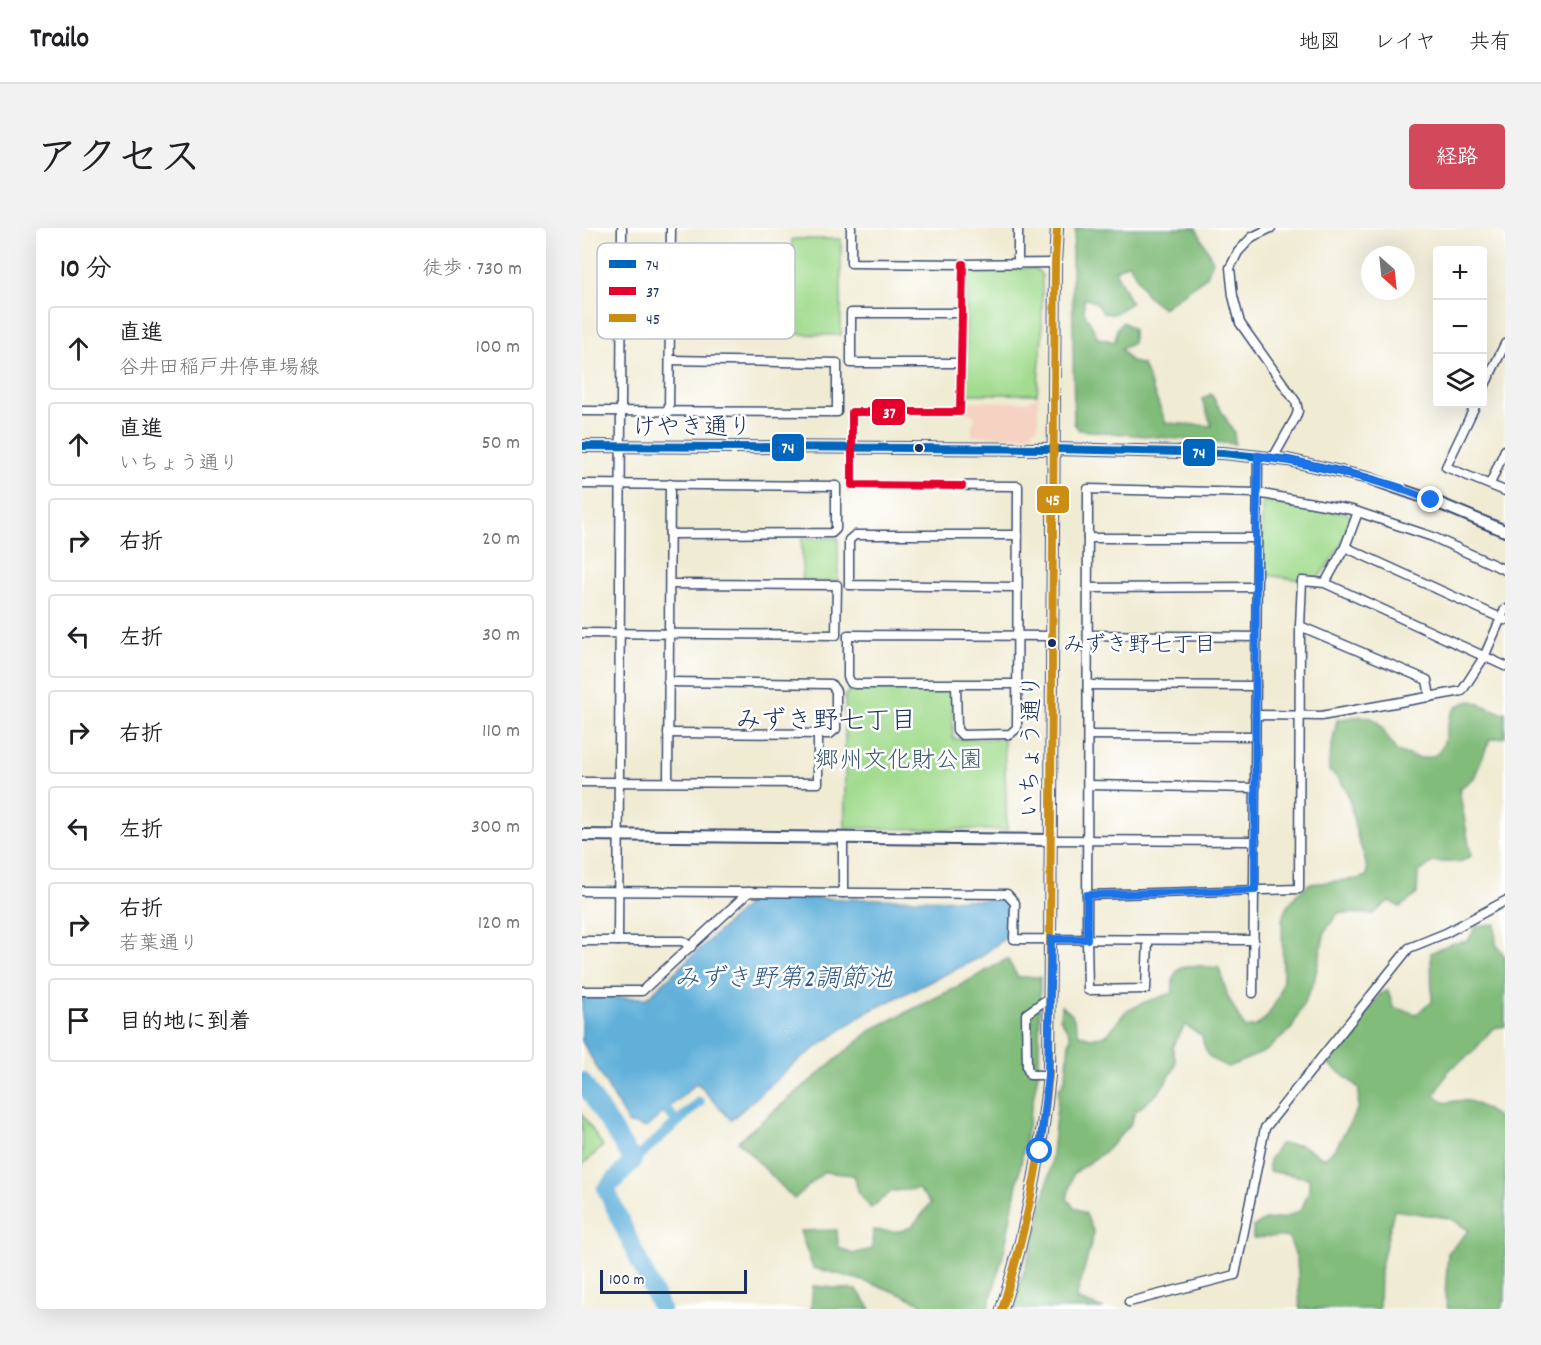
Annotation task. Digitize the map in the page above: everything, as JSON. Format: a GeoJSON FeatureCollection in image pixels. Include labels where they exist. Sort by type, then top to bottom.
{"type":"FeatureCollection","features":[{"type":"Feature","properties":{"kind":"main road","name":"いちょう通り"},"geometry":{"type":"LineString","coordinates":[[1002,1309],[1032,1196],[1040,1151],[1048,1075],[1057,228]]}},
{"type":"Feature","properties":{"kind":"main road","name":"けやき通り"},"geometry":{"type":"LineString","coordinates":[[582,446],[1054,449],[1183,451],[1258,456],[1326,468],[1398,488],[1505,531]]}},
{"type":"Feature","properties":{"kind":"main road"},"geometry":{"type":"LineString","coordinates":[[582,835],[1050,840]]}},
{"type":"Feature","properties":{"kind":"street"},"geometry":{"type":"LineString","coordinates":[[622,228],[622,243]]}},
{"type":"Feature","properties":{"kind":"street"},"geometry":{"type":"LineString","coordinates":[[671,228],[671,243]]}},
{"type":"Feature","properties":{"kind":"street"},"geometry":{"type":"LineString","coordinates":[[851,228],[851,263],[1018,264],[1055,262]]}},
{"type":"Feature","properties":{"kind":"street"},"geometry":{"type":"LineString","coordinates":[[1018,228],[1018,264]]}},
{"type":"Feature","properties":{"kind":"street"},"geometry":{"type":"LineString","coordinates":[[1271,228],[1252,237],[1238,252],[1230,268],[1233,296],[1240,323],[1296,402],[1298,411],[1296,417],[1273,458]]}},
{"type":"Feature","properties":{"kind":"street"},"geometry":{"type":"LineString","coordinates":[[956,685],[957,730],[963,735],[1010,734],[1017,728],[1018,486],[852,485],[851,448],[852,412],[960,412],[963,264]]}},
{"type":"Feature","properties":{"kind":"street"},"geometry":{"type":"LineString","coordinates":[[961,363],[851,363],[851,313],[962,313]]}},
{"type":"Feature","properties":{"kind":"street"},"geometry":{"type":"LineString","coordinates":[[618,941],[621,339]]}},
{"type":"Feature","properties":{"kind":"street"},"geometry":{"type":"LineString","coordinates":[[669,411],[670,339]]}},
{"type":"Feature","properties":{"kind":"street"},"geometry":{"type":"LineString","coordinates":[[1487,381],[1505,344]]}},
{"type":"Feature","properties":{"kind":"street"},"geometry":{"type":"LineString","coordinates":[[582,411],[837,412],[837,363],[670,360]]}},
{"type":"Feature","properties":{"kind":"street"},"geometry":{"type":"LineString","coordinates":[[1474,408],[1446,467],[1505,491]]}},
{"type":"Feature","properties":{"kind":"street"},"geometry":{"type":"LineString","coordinates":[[1490,484],[1505,450]]}},
{"type":"Feature","properties":{"kind":"street"},"geometry":{"type":"LineString","coordinates":[[1253,993],[1258,456]]}},
{"type":"Feature","properties":{"kind":"street"},"geometry":{"type":"LineString","coordinates":[[582,484],[836,486],[836,529],[832,534],[670,534]]}},
{"type":"Feature","properties":{"kind":"street"},"geometry":{"type":"LineString","coordinates":[[668,782],[670,484]]}},
{"type":"Feature","properties":{"kind":"street"},"geometry":{"type":"LineString","coordinates":[[1148,940],[1146,990],[1088,990],[1088,489],[1257,493],[1358,512],[1433,537],[1505,570]]}},
{"type":"Feature","properties":{"kind":"street"},"geometry":{"type":"LineString","coordinates":[[1325,583],[1345,547],[1358,512]]}},
{"type":"Feature","properties":{"kind":"street"},"geometry":{"type":"LineString","coordinates":[[1017,535],[855,534],[849,540],[849,585],[1017,587]]}},
{"type":"Feature","properties":{"kind":"street"},"geometry":{"type":"LineString","coordinates":[[1088,538],[1256,538]]}},
{"type":"Feature","properties":{"kind":"street"},"geometry":{"type":"LineString","coordinates":[[1345,547],[1503,619]]}},
{"type":"Feature","properties":{"kind":"street"},"geometry":{"type":"LineString","coordinates":[[1087,895],[1299,889],[1302,581],[1325,583],[1505,666]]}},
{"type":"Feature","properties":{"kind":"street"},"geometry":{"type":"LineString","coordinates":[[582,633],[836,635],[837,585],[670,584]]}},
{"type":"Feature","properties":{"kind":"street"},"geometry":{"type":"LineString","coordinates":[[1088,588],[1256,587]]}},
{"type":"Feature","properties":{"kind":"street"},"geometry":{"type":"LineString","coordinates":[[1255,715],[1322,716],[1462,691],[1484,657],[1503,619],[1505,609]]}},
{"type":"Feature","properties":{"kind":"street"},"geometry":{"type":"LineString","coordinates":[[1300,626],[1427,680],[1430,697]]}},
{"type":"Feature","properties":{"kind":"street"},"geometry":{"type":"LineString","coordinates":[[1016,684],[851,683],[848,677],[848,635],[1053,636]]}},
{"type":"Feature","properties":{"kind":"street"},"geometry":{"type":"LineString","coordinates":[[1088,635],[1256,637]]}},
{"type":"Feature","properties":{"kind":"street"},"geometry":{"type":"LineString","coordinates":[[668,682],[831,684],[836,691],[836,729],[830,734],[668,733]]}},
{"type":"Feature","properties":{"kind":"street"},"geometry":{"type":"LineString","coordinates":[[1088,685],[1256,686]]}},
{"type":"Feature","properties":{"kind":"street"},"geometry":{"type":"LineString","coordinates":[[582,782],[818,783],[818,734]]}},
{"type":"Feature","properties":{"kind":"street"},"geometry":{"type":"LineString","coordinates":[[1088,735],[1255,736]]}},
{"type":"Feature","properties":{"kind":"street"},"geometry":{"type":"LineString","coordinates":[[1088,785],[1255,788]]}},
{"type":"Feature","properties":{"kind":"street"},"geometry":{"type":"LineString","coordinates":[[843,838],[843,893]]}},
{"type":"Feature","properties":{"kind":"street"},"geometry":{"type":"LineString","coordinates":[[1050,840],[1255,840]]}},
{"type":"Feature","properties":{"kind":"street"},"geometry":{"type":"LineString","coordinates":[[582,891],[1007,894],[1015,903],[1014,939],[1254,940]]}},
{"type":"Feature","properties":{"kind":"street"},"geometry":{"type":"LineString","coordinates":[[582,991],[642,991],[749,892]]}},
{"type":"Feature","properties":{"kind":"street"},"geometry":{"type":"LineString","coordinates":[[1129,1302],[1235,1275],[1264,1128],[1409,948],[1446,933],[1505,901]]}},
{"type":"Feature","properties":{"kind":"street"},"geometry":{"type":"LineString","coordinates":[[582,941],[682,941],[691,946]]}},
{"type":"Feature","properties":{"kind":"street"},"geometry":{"type":"LineString","coordinates":[[1048,1075],[1029,1075],[1026,1014],[1050,997]]}},
{"type":"Feature","properties":{"kind":"shaded area"},"geometry":{"type":"Polygon","coordinates":[[[1038,396],[1038,426],[1027,436],[972,436],[975,416],[966,411],[966,401],[1027,402],[1038,396]]]}},
{"type":"Feature","properties":{"kind":"green space"},"geometry":{"type":"Polygon","coordinates":[[[1076,228],[1196,228],[1213,261],[1206,277],[1163,308],[1146,295],[1129,263],[1115,270],[1131,303],[1114,314],[1103,313],[1095,303],[1084,299],[1084,311],[1098,338],[1115,342],[1117,328],[1123,322],[1133,329],[1133,343],[1121,349],[1130,361],[1143,365],[1166,423],[1212,426],[1202,399],[1211,394],[1234,432],[1235,444],[1079,430],[1074,423],[1072,253],[1076,228]]]}},
{"type":"Feature","properties":{"kind":"green space"},"geometry":{"type":"Polygon","coordinates":[[[792,239],[841,239],[841,335],[795,334],[795,243],[792,243],[792,239]]]}},
{"type":"Feature","properties":{"kind":"green space"},"geometry":{"type":"Polygon","coordinates":[[[1035,268],[1042,275],[1042,338],[1037,394],[966,394],[966,270],[1035,268]]]}},
{"type":"Feature","properties":{"kind":"green space"},"geometry":{"type":"Polygon","coordinates":[[[1265,501],[1348,514],[1352,517],[1340,547],[1319,577],[1301,580],[1261,574],[1262,505],[1265,501]]]}},
{"type":"Feature","properties":{"kind":"green space"},"geometry":{"type":"Polygon","coordinates":[[[802,538],[838,538],[838,581],[802,581],[802,538]]]}},
{"type":"Feature","properties":{"kind":"green space","name":"郷州文化財公園"},"geometry":{"type":"Polygon","coordinates":[[[852,688],[949,689],[952,693],[953,739],[1004,739],[1007,830],[845,828],[845,695],[852,688]]]}},
{"type":"Feature","properties":{"kind":"green space"},"geometry":{"type":"Polygon","coordinates":[[[1472,701],[1501,713],[1505,712],[1505,737],[1490,739],[1474,778],[1459,789],[1471,856],[1460,862],[1433,862],[1418,873],[1417,894],[1400,907],[1389,901],[1373,914],[1338,913],[1325,931],[1314,982],[1292,1028],[1266,1051],[1228,1067],[1209,1056],[1202,1036],[1185,1025],[1172,1047],[1176,1061],[1173,1071],[1159,1092],[1135,1112],[1130,1125],[1107,1150],[1073,1174],[1067,1199],[1074,1207],[1086,1214],[1094,1233],[1076,1299],[1104,1309],[1012,1309],[1034,1239],[1050,1172],[1059,1089],[1065,1077],[1071,1036],[1060,1018],[1061,1006],[1072,1014],[1079,1034],[1090,1038],[1107,1035],[1125,1012],[1145,1002],[1173,993],[1175,974],[1179,969],[1201,966],[1219,968],[1228,997],[1245,1028],[1256,1026],[1267,1017],[1279,996],[1283,979],[1282,920],[1286,908],[1309,884],[1367,876],[1347,791],[1337,777],[1329,771],[1337,720],[1361,716],[1374,719],[1396,751],[1423,758],[1434,755],[1441,749],[1452,712],[1460,705],[1472,701]]]}},
{"type":"Feature","properties":{"kind":"green space"},"geometry":{"type":"Polygon","coordinates":[[[1495,924],[1496,944],[1505,957],[1505,1026],[1493,1028],[1472,1053],[1449,1070],[1435,1095],[1446,1103],[1464,1100],[1477,1104],[1505,1121],[1505,1300],[1501,1309],[1448,1309],[1445,1296],[1448,1253],[1469,1230],[1449,1218],[1394,1210],[1380,1270],[1379,1309],[1300,1309],[1297,1259],[1289,1238],[1276,1236],[1253,1238],[1253,1227],[1265,1220],[1285,1218],[1301,1210],[1309,1191],[1309,1178],[1269,1171],[1269,1160],[1280,1144],[1301,1145],[1324,1158],[1336,1148],[1358,1108],[1359,1088],[1329,1064],[1381,993],[1388,991],[1393,1007],[1416,1014],[1432,1002],[1431,953],[1450,944],[1468,941],[1476,926],[1495,924]]]}},
{"type":"Feature","properties":{"kind":"green space"},"geometry":{"type":"Polygon","coordinates":[[[1007,959],[1018,977],[1040,977],[1039,1068],[1004,1252],[988,1309],[921,1309],[921,1303],[894,1292],[813,1268],[800,1231],[837,1230],[838,1247],[852,1254],[872,1249],[873,1230],[902,1231],[913,1225],[931,1203],[918,1189],[892,1191],[871,1208],[859,1194],[854,1175],[824,1172],[794,1199],[738,1141],[873,1029],[1007,959]]]}},
{"type":"Feature","properties":{"kind":"green space"},"geometry":{"type":"Polygon","coordinates":[[[582,1114],[603,1146],[582,1165],[582,1114]]]}},
{"type":"Feature","properties":{"kind":"green space"},"geometry":{"type":"Polygon","coordinates":[[[813,1286],[857,1290],[871,1309],[811,1309],[813,1286]]]}},
{"type":"Feature","properties":{"kind":"water","name":"みずき野第2調節池"},"geometry":{"type":"Polygon","coordinates":[[[757,898],[1003,900],[1009,904],[1007,936],[979,958],[865,1013],[795,1063],[731,1120],[697,1083],[646,1128],[628,1123],[582,1041],[582,997],[647,998],[757,898]]]}},
{"type":"Feature","properties":{"kind":"waterway"},"geometry":{"type":"LineString","coordinates":[[582,1081],[633,1161],[606,1189],[661,1309]]}},
{"type":"Feature","properties":{"kind":"waterway"},"geometry":{"type":"LineString","coordinates":[[633,1161],[700,1102]]}},
{"type":"Feature","properties":{"kind":"waterway"},"geometry":{"type":"LineString","coordinates":[[667,1110],[677,1122]]}},
{"type":"Feature","properties":{"kind":"transit line","name":"45"},"geometry":{"type":"LineString","coordinates":[[1002,1309],[1032,1194],[1049,1075],[1057,228]]}},
{"type":"Feature","properties":{"kind":"transit line","name":"37"},"geometry":{"type":"LineString","coordinates":[[962,486],[852,485],[852,412],[960,412],[963,264]]}},
{"type":"Feature","properties":{"kind":"transit line","name":"74"},"geometry":{"type":"LineString","coordinates":[[582,446],[1054,449],[1223,453],[1288,460],[1401,488]]}},
{"type":"Feature","properties":{"kind":"place","name":"みずき野七丁目"},"geometry":{"type":"Point","coordinates":[1052,643]}},
{"type":"Feature","properties":{"kind":"district","name":"みずき野七丁目"},"geometry":{"type":"Point","coordinates":[826,719]}},
{"type":"Feature","properties":{"kind":"route"},"geometry":{"type":"LineString","coordinates":[[1040,1151],[1048,1075],[1051,939],[1087,939],[1087,895],[1255,890],[1258,456],[1288,460],[1368,478],[1431,500]]}}]}
